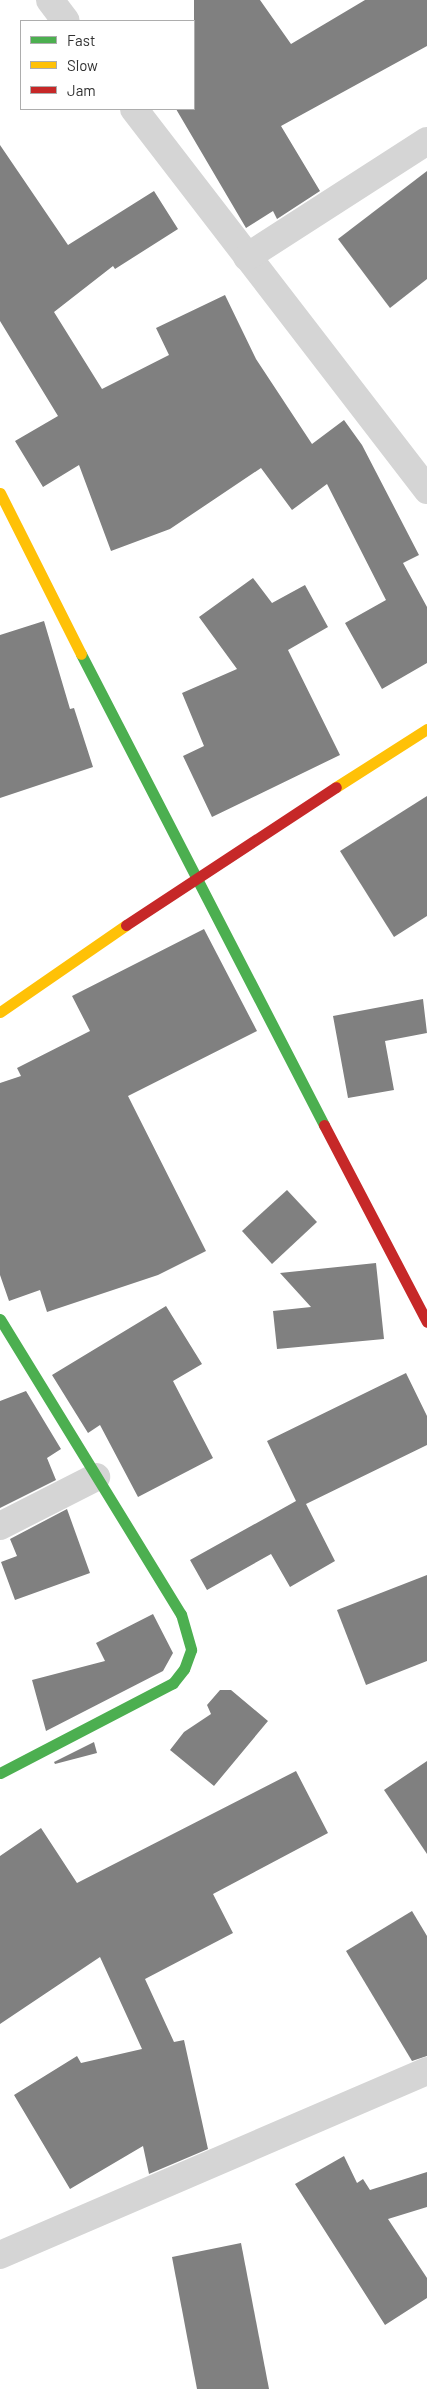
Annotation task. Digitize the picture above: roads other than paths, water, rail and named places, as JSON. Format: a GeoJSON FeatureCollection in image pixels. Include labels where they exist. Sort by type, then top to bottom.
{"type":"FeatureCollection","features":[{"type":"Feature","properties":{"kind":"street"},"geometry":{"type":"LineString","coordinates":[[50,0],[65,20]]}},
{"type":"Feature","properties":{"kind":"street"},"geometry":{"type":"LineString","coordinates":[[135,110],[427,490]]}},
{"type":"Feature","properties":{"kind":"street"},"geometry":{"type":"LineString","coordinates":[[247,257],[427,142]]}},
{"type":"Feature","properties":{"kind":"street"},"geometry":{"type":"LineString","coordinates":[[0,493],[195,878],[427,1322]]}},
{"type":"Feature","properties":{"kind":"street"},"geometry":{"type":"LineString","coordinates":[[0,1012],[195,878],[427,729]]}},
{"type":"Feature","properties":{"kind":"street"},"geometry":{"type":"LineString","coordinates":[[0,1319],[180,1614],[188,1631],[191,1650],[184,1669],[173,1684],[0,1773]]}},
{"type":"Feature","properties":{"kind":"street"},"geometry":{"type":"LineString","coordinates":[[0,1526],[96,1477]]}},
{"type":"Feature","properties":{"kind":"street"},"geometry":{"type":"LineString","coordinates":[[0,2255],[427,2070]]}}]}
